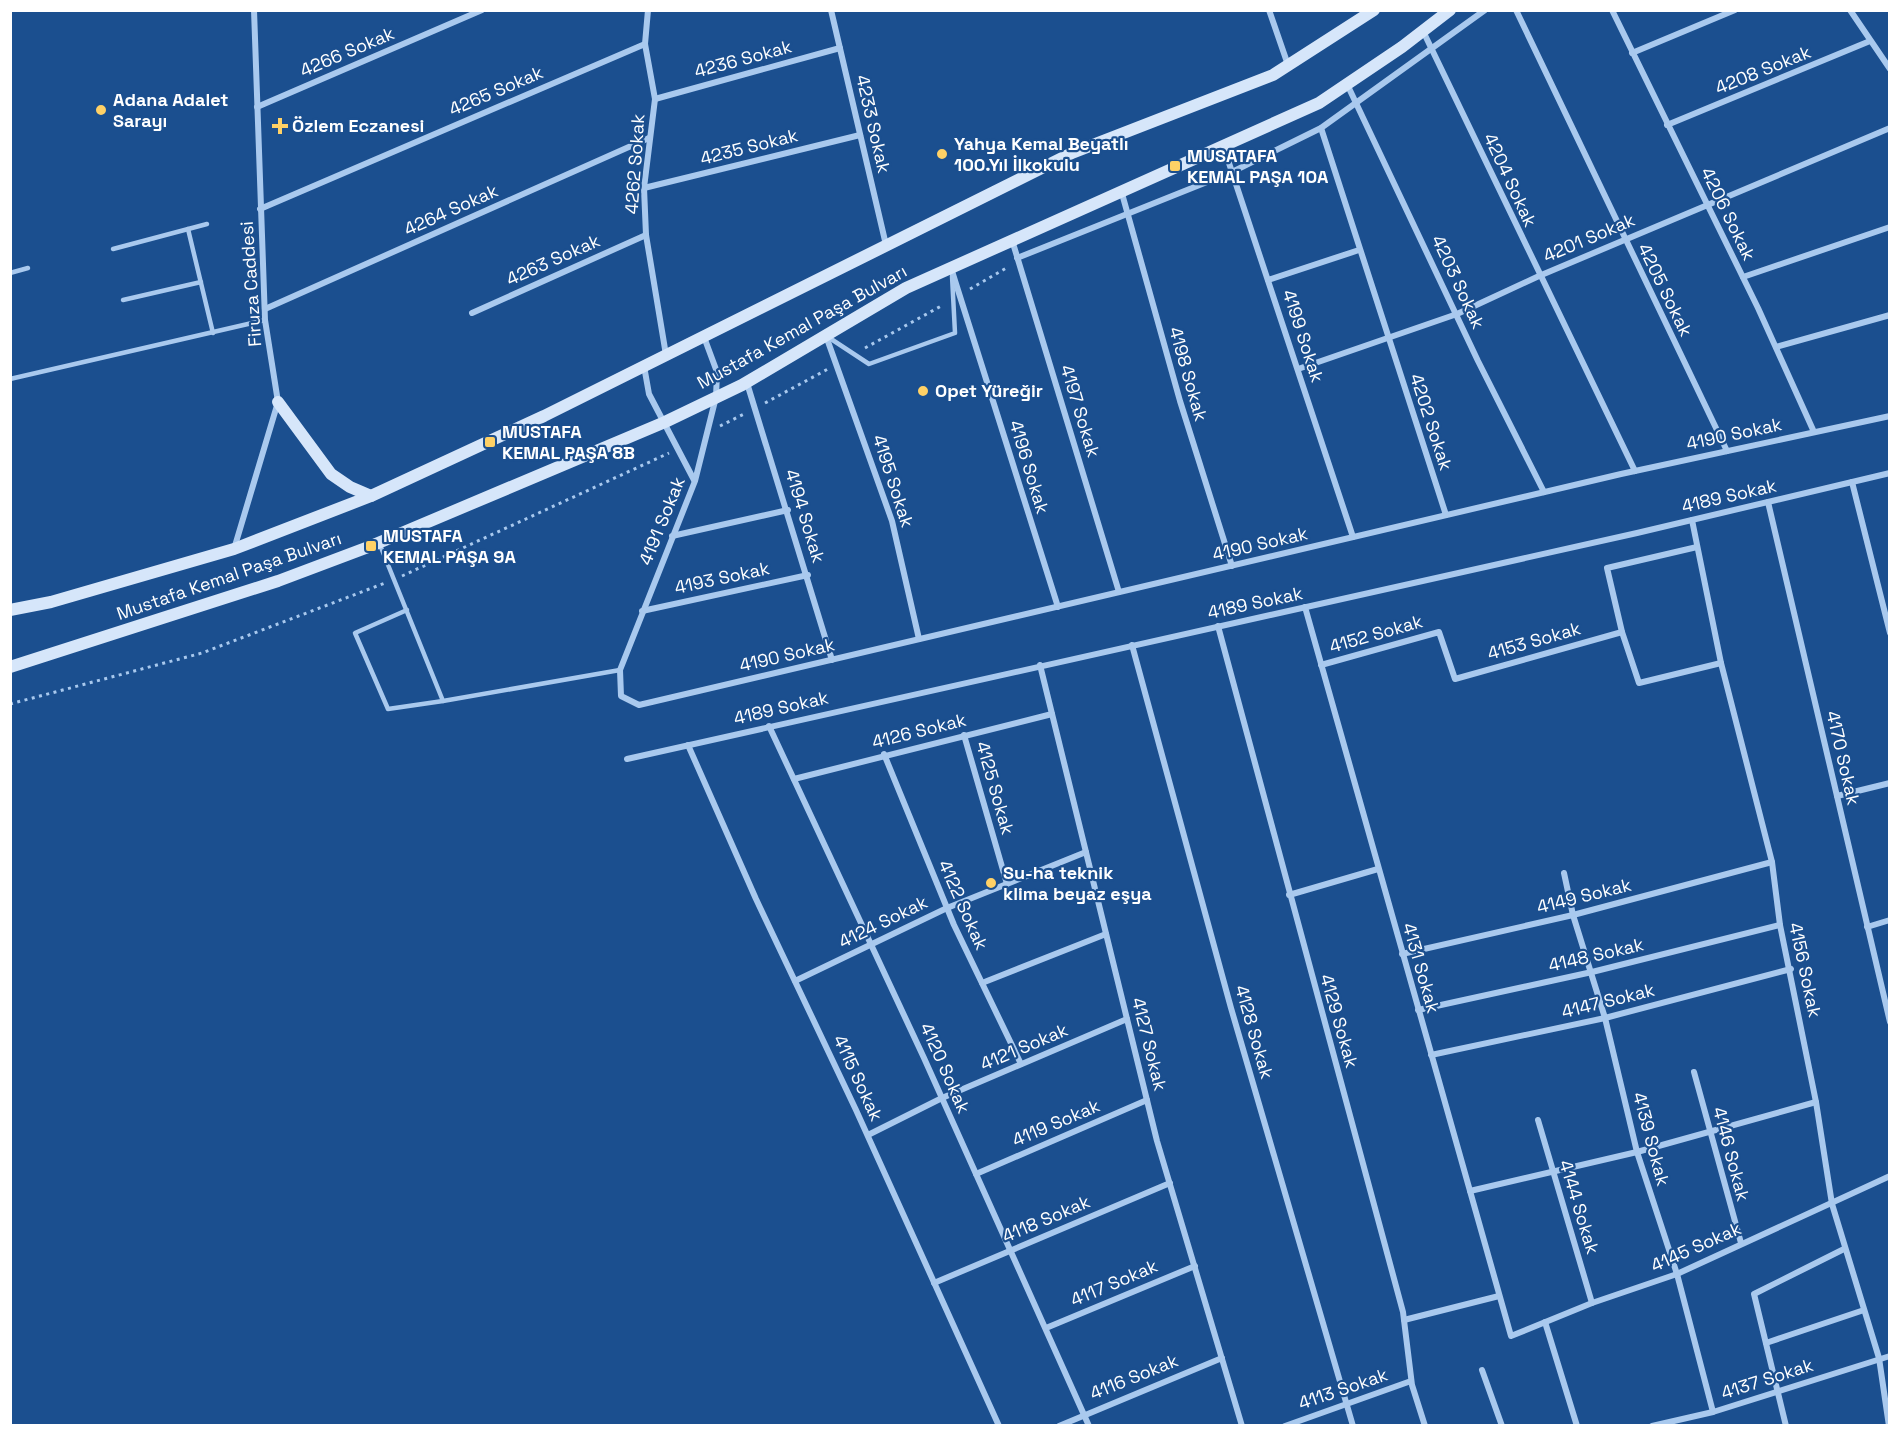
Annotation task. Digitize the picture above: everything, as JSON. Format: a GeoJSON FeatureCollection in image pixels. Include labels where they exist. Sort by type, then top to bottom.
{"type":"FeatureCollection","features":[{"type":"Feature","properties":{"kind":"main road","name":"Mustafa Kemal Paşa Bulvarı"},"geometry":{"type":"LineString","coordinates":[[10,610],[51,602],[234,549],[371,495],[490,442],[1072,153],[1273,75],[1374,10]]}},
{"type":"Feature","properties":{"kind":"main road","name":"Mustafa Kemal Paşa Bulvarı"},"geometry":{"type":"LineString","coordinates":[[10,667],[278,581],[379,543],[665,422],[747,382],[906,288],[1318,103],[1450,10]]}},
{"type":"Feature","properties":{"kind":"main road"},"geometry":{"type":"LineString","coordinates":[[278,402],[331,474],[350,487],[371,495]]}},
{"type":"Feature","properties":{"kind":"street","name":"Firuza Caddesi"},"geometry":{"type":"LineString","coordinates":[[234,549],[278,402],[265,320],[254,10]]}},
{"type":"Feature","properties":{"kind":"street","name":"4266 Sokak"},"geometry":{"type":"LineString","coordinates":[[257,107],[482,10]]}},
{"type":"Feature","properties":{"kind":"street","name":"4233 Sokak"},"geometry":{"type":"LineString","coordinates":[[831,10],[886,245]]}},
{"type":"Feature","properties":{"kind":"street"},"geometry":{"type":"LineString","coordinates":[[1269,10],[1288,66]]}},
{"type":"Feature","properties":{"kind":"street"},"geometry":{"type":"LineString","coordinates":[[1017,258],[1232,172],[1321,129],[1485,10]]}},
{"type":"Feature","properties":{"kind":"street","name":"4205 Sokak"},"geometry":{"type":"LineString","coordinates":[[1515,10],[1727,451]]}},
{"type":"Feature","properties":{"kind":"street","name":"4206 Sokak"},"geometry":{"type":"LineString","coordinates":[[1612,10],[1743,276],[1814,432]]}},
{"type":"Feature","properties":{"kind":"street"},"geometry":{"type":"LineString","coordinates":[[1632,53],[1735,10]]}},
{"type":"Feature","properties":{"kind":"street"},"geometry":{"type":"LineString","coordinates":[[1850,10],[1890,69]]}},
{"type":"Feature","properties":{"kind":"street","name":"4262 Sokak"},"geometry":{"type":"LineString","coordinates":[[649,11],[645,44],[655,99],[644,188],[646,235],[666,356]]}},
{"type":"Feature","properties":{"kind":"street","name":"4204 Sokak"},"geometry":{"type":"LineString","coordinates":[[1423,31],[1539,276],[1635,471]]}},
{"type":"Feature","properties":{"kind":"street","name":"4208 Sokak"},"geometry":{"type":"LineString","coordinates":[[1667,125],[1870,41]]}},
{"type":"Feature","properties":{"kind":"street","name":"4265 Sokak"},"geometry":{"type":"LineString","coordinates":[[260,209],[645,44]]}},
{"type":"Feature","properties":{"kind":"street","name":"4236 Sokak"},"geometry":{"type":"LineString","coordinates":[[655,99],[840,48]]}},
{"type":"Feature","properties":{"kind":"street","name":"4203 Sokak"},"geometry":{"type":"LineString","coordinates":[[1347,84],[1544,492]]}},
{"type":"Feature","properties":{"kind":"street","name":"4201 Sokak"},"geometry":{"type":"LineString","coordinates":[[1298,369],[1457,314],[1539,276],[1890,128]]}},
{"type":"Feature","properties":{"kind":"street","name":"4202 Sokak"},"geometry":{"type":"LineString","coordinates":[[1321,129],[1446,515]]}},
{"type":"Feature","properties":{"kind":"street","name":"4235 Sokak"},"geometry":{"type":"LineString","coordinates":[[644,188],[860,135]]}},
{"type":"Feature","properties":{"kind":"street","name":"4264 Sokak"},"geometry":{"type":"LineString","coordinates":[[265,309],[649,138]]}},
{"type":"Feature","properties":{"kind":"street","name":"4199 Sokak"},"geometry":{"type":"LineString","coordinates":[[1223,145],[1353,537]]}},
{"type":"Feature","properties":{"kind":"street","name":"4198 Sokak"},"geometry":{"type":"LineString","coordinates":[[1120,190],[1180,401],[1232,566]]}},
{"type":"Feature","properties":{"kind":"street"},"geometry":{"type":"LineString","coordinates":[[1743,276],[1890,226]]}},
{"type":"Feature","properties":{"kind":"street","name":"4263 Sokak"},"geometry":{"type":"LineString","coordinates":[[472,312],[646,235]]}},
{"type":"Feature","properties":{"kind":"street","name":"4197 Sokak"},"geometry":{"type":"LineString","coordinates":[[1012,240],[1119,592]]}},
{"type":"Feature","properties":{"kind":"street"},"geometry":{"type":"LineString","coordinates":[[1268,280],[1359,250]]}},
{"type":"Feature","properties":{"kind":"street","name":"4196 Sokak"},"geometry":{"type":"LineString","coordinates":[[951,267],[1058,607]]}},
{"type":"Feature","properties":{"kind":"street"},"geometry":{"type":"LineString","coordinates":[[1776,347],[1890,315]]}},
{"type":"Feature","properties":{"kind":"street","name":"4195 Sokak"},"geometry":{"type":"LineString","coordinates":[[826,335],[892,521],[919,639]]}},
{"type":"Feature","properties":{"kind":"street","name":"4191 Sokak"},"geometry":{"type":"LineString","coordinates":[[639,705],[621,696],[620,670],[695,481],[717,397],[717,372],[704,337]]}},
{"type":"Feature","properties":{"kind":"street"},"geometry":{"type":"LineString","coordinates":[[644,366],[648,394],[695,481]]}},
{"type":"Feature","properties":{"kind":"street","name":"4194 Sokak"},"geometry":{"type":"LineString","coordinates":[[747,382],[808,575],[832,660]]}},
{"type":"Feature","properties":{"kind":"street","name":"4190 Sokak"},"geometry":{"type":"LineString","coordinates":[[639,705],[1544,492],[1890,416]]}},
{"type":"Feature","properties":{"kind":"street","name":"4189 Sokak"},"geometry":{"type":"LineString","coordinates":[[627,759],[1692,520],[1890,473]]}},
{"type":"Feature","properties":{"kind":"street"},"geometry":{"type":"LineString","coordinates":[[1852,482],[1890,633]]}},
{"type":"Feature","properties":{"kind":"street","name":"4170 Sokak"},"geometry":{"type":"LineString","coordinates":[[1768,502],[1890,1022]]}},
{"type":"Feature","properties":{"kind":"street"},"geometry":{"type":"LineString","coordinates":[[672,536],[788,510]]}},
{"type":"Feature","properties":{"kind":"street","name":"4156 Sokak"},"geometry":{"type":"LineString","coordinates":[[1692,520],[1720,663],[1772,862],[1780,925],[1791,969],[1816,1102],[1832,1204],[1879,1358],[1889,1425]]}},
{"type":"Feature","properties":{"kind":"street"},"geometry":{"type":"LineString","coordinates":[[1697,547],[1607,568],[1622,632],[1639,683],[1720,663]]}},
{"type":"Feature","properties":{"kind":"street","name":"4193 Sokak"},"geometry":{"type":"LineString","coordinates":[[642,611],[808,575]]}},
{"type":"Feature","properties":{"kind":"street","name":"4131 Sokak"},"geometry":{"type":"LineString","coordinates":[[1305,607],[1511,1336]]}},
{"type":"Feature","properties":{"kind":"street","name":"4129 Sokak"},"geometry":{"type":"LineString","coordinates":[[1218,626],[1371,1191],[1404,1320],[1411,1381],[1425,1425]]}},
{"type":"Feature","properties":{"kind":"street","name":"4152 Sokak"},"geometry":{"type":"LineString","coordinates":[[1321,665],[1439,632],[1455,679]]}},
{"type":"Feature","properties":{"kind":"street","name":"4153 Sokak"},"geometry":{"type":"LineString","coordinates":[[1455,679],[1622,632]]}},
{"type":"Feature","properties":{"kind":"street","name":"4128 Sokak"},"geometry":{"type":"LineString","coordinates":[[1132,645],[1231,1008],[1353,1425]]}},
{"type":"Feature","properties":{"kind":"street","name":"4127 Sokak"},"geometry":{"type":"LineString","coordinates":[[1040,665],[1147,1101],[1242,1425]]}},
{"type":"Feature","properties":{"kind":"street","name":"4126 Sokak"},"geometry":{"type":"LineString","coordinates":[[794,779],[884,754],[1052,714]]}},
{"type":"Feature","properties":{"kind":"street","name":"4120 Sokak"},"geometry":{"type":"LineString","coordinates":[[770,726],[942,1098],[1089,1425]]}},
{"type":"Feature","properties":{"kind":"street","name":"4125 Sokak"},"geometry":{"type":"LineString","coordinates":[[964,735],[1007,884]]}},
{"type":"Feature","properties":{"kind":"street","name":"4115 Sokak"},"geometry":{"type":"LineString","coordinates":[[688,745],[999,1425]]}},
{"type":"Feature","properties":{"kind":"street","name":"4122 Sokak"},"geometry":{"type":"LineString","coordinates":[[884,754],[947,908],[1021,1064]]}},
{"type":"Feature","properties":{"kind":"street"},"geometry":{"type":"LineString","coordinates":[[1837,796],[1890,783]]}},
{"type":"Feature","properties":{"kind":"street","name":"4124 Sokak"},"geometry":{"type":"LineString","coordinates":[[795,981],[947,908],[1086,852]]}},
{"type":"Feature","properties":{"kind":"street","name":"4149 Sokak"},"geometry":{"type":"LineString","coordinates":[[1402,954],[1573,915],[1772,862]]}},
{"type":"Feature","properties":{"kind":"street"},"geometry":{"type":"LineString","coordinates":[[1289,895],[1378,869]]}},
{"type":"Feature","properties":{"kind":"street","name":"4139 Sokak"},"geometry":{"type":"LineString","coordinates":[[1564,873],[1573,915],[1605,1018],[1637,1152],[1677,1275],[1713,1412]]}},
{"type":"Feature","properties":{"kind":"street"},"geometry":{"type":"LineString","coordinates":[[1867,927],[1890,920]]}},
{"type":"Feature","properties":{"kind":"street","name":"4148 Sokak"},"geometry":{"type":"LineString","coordinates":[[1418,1010],[1592,972],[1780,925]]}},
{"type":"Feature","properties":{"kind":"street"},"geometry":{"type":"LineString","coordinates":[[982,983],[1106,934]]}},
{"type":"Feature","properties":{"kind":"street","name":"4147 Sokak"},"geometry":{"type":"LineString","coordinates":[[1431,1056],[1605,1018],[1791,969]]}},
{"type":"Feature","properties":{"kind":"street","name":"4121 Sokak"},"geometry":{"type":"LineString","coordinates":[[868,1135],[942,1098],[1127,1019]]}},
{"type":"Feature","properties":{"kind":"street","name":"4146 Sokak"},"geometry":{"type":"LineString","coordinates":[[1694,1072],[1741,1243]]}},
{"type":"Feature","properties":{"kind":"street","name":"4119 Sokak"},"geometry":{"type":"LineString","coordinates":[[976,1174],[1147,1101]]}},
{"type":"Feature","properties":{"kind":"street"},"geometry":{"type":"LineString","coordinates":[[1470,1191],[1637,1152],[1816,1102]]}},
{"type":"Feature","properties":{"kind":"street","name":"4144 Sokak"},"geometry":{"type":"LineString","coordinates":[[1538,1120],[1592,1303]]}},
{"type":"Feature","properties":{"kind":"street","name":"4145 Sokak"},"geometry":{"type":"LineString","coordinates":[[1511,1336],[1592,1303],[1677,1275],[1741,1243],[1890,1176]]}},
{"type":"Feature","properties":{"kind":"street","name":"4118 Sokak"},"geometry":{"type":"LineString","coordinates":[[934,1283],[1170,1183]]}},
{"type":"Feature","properties":{"kind":"street"},"geometry":{"type":"LineString","coordinates":[[1786,1425],[1754,1294],[1844,1249]]}},
{"type":"Feature","properties":{"kind":"street","name":"4117 Sokak"},"geometry":{"type":"LineString","coordinates":[[1046,1328],[1195,1266]]}},
{"type":"Feature","properties":{"kind":"street"},"geometry":{"type":"LineString","coordinates":[[1404,1320],[1499,1296]]}},
{"type":"Feature","properties":{"kind":"street"},"geometry":{"type":"LineString","coordinates":[[1766,1343],[1863,1310]]}},
{"type":"Feature","properties":{"kind":"street"},"geometry":{"type":"LineString","coordinates":[[1545,1322],[1577,1425]]}},
{"type":"Feature","properties":{"kind":"street","name":"4137 Sokak"},"geometry":{"type":"LineString","coordinates":[[1652,1425],[1713,1412],[1890,1356]]}},
{"type":"Feature","properties":{"kind":"street","name":"4116 Sokak"},"geometry":{"type":"LineString","coordinates":[[1059,1425],[1222,1358]]}},
{"type":"Feature","properties":{"kind":"street"},"geometry":{"type":"LineString","coordinates":[[1482,1370],[1502,1425]]}},
{"type":"Feature","properties":{"kind":"street","name":"4113 Sokak"},"geometry":{"type":"LineString","coordinates":[[1285,1425],[1345,1402],[1411,1381]]}},
{"type":"Feature","properties":{"kind":"lane"},"geometry":{"type":"LineString","coordinates":[[113,249],[207,224]]}},
{"type":"Feature","properties":{"kind":"lane"},"geometry":{"type":"LineString","coordinates":[[188,229],[213,333]]}},
{"type":"Feature","properties":{"kind":"lane"},"geometry":{"type":"LineString","coordinates":[[826,335],[869,364],[956,333],[951,267]]}},
{"type":"Feature","properties":{"kind":"lane"},"geometry":{"type":"LineString","coordinates":[[10,273],[28,268]]}},
{"type":"Feature","properties":{"kind":"lane"},"geometry":{"type":"LineString","coordinates":[[123,300],[201,282]]}},
{"type":"Feature","properties":{"kind":"lane"},"geometry":{"type":"LineString","coordinates":[[10,379],[265,320]]}},
{"type":"Feature","properties":{"kind":"lane"},"geometry":{"type":"LineString","coordinates":[[379,543],[443,701]]}},
{"type":"Feature","properties":{"kind":"lane"},"geometry":{"type":"LineString","coordinates":[[407,610],[355,633],[387,709],[620,670]]}},
{"type":"Feature","properties":{"kind":"place","name":"Adana Adalet Sarayı"},"geometry":{"type":"Point","coordinates":[101,110]}},
{"type":"Feature","properties":{"kind":"place","name":"Özlem Eczanesi"},"geometry":{"type":"Point","coordinates":[280,126]}},
{"type":"Feature","properties":{"kind":"place","name":"Yahya Kemal Beyatlı 100.Yıl İlkokulu"},"geometry":{"type":"Point","coordinates":[942,154]}},
{"type":"Feature","properties":{"kind":"place","name":"MUSATAFA KEMAL PAŞA 10A"},"geometry":{"type":"Point","coordinates":[1175,166]}},
{"type":"Feature","properties":{"kind":"place","name":"Opet Yüreğir"},"geometry":{"type":"Point","coordinates":[923,391]}},
{"type":"Feature","properties":{"kind":"place","name":"MUSTAFA KEMAL PAŞA 8B"},"geometry":{"type":"Point","coordinates":[490,442]}},
{"type":"Feature","properties":{"kind":"place","name":"MUSTAFA KEMAL PAŞA 9A"},"geometry":{"type":"Point","coordinates":[371,546]}},
{"type":"Feature","properties":{"kind":"place","name":"Su-ha teknik klima beyaz eşya"},"geometry":{"type":"Point","coordinates":[991,883]}}]}
